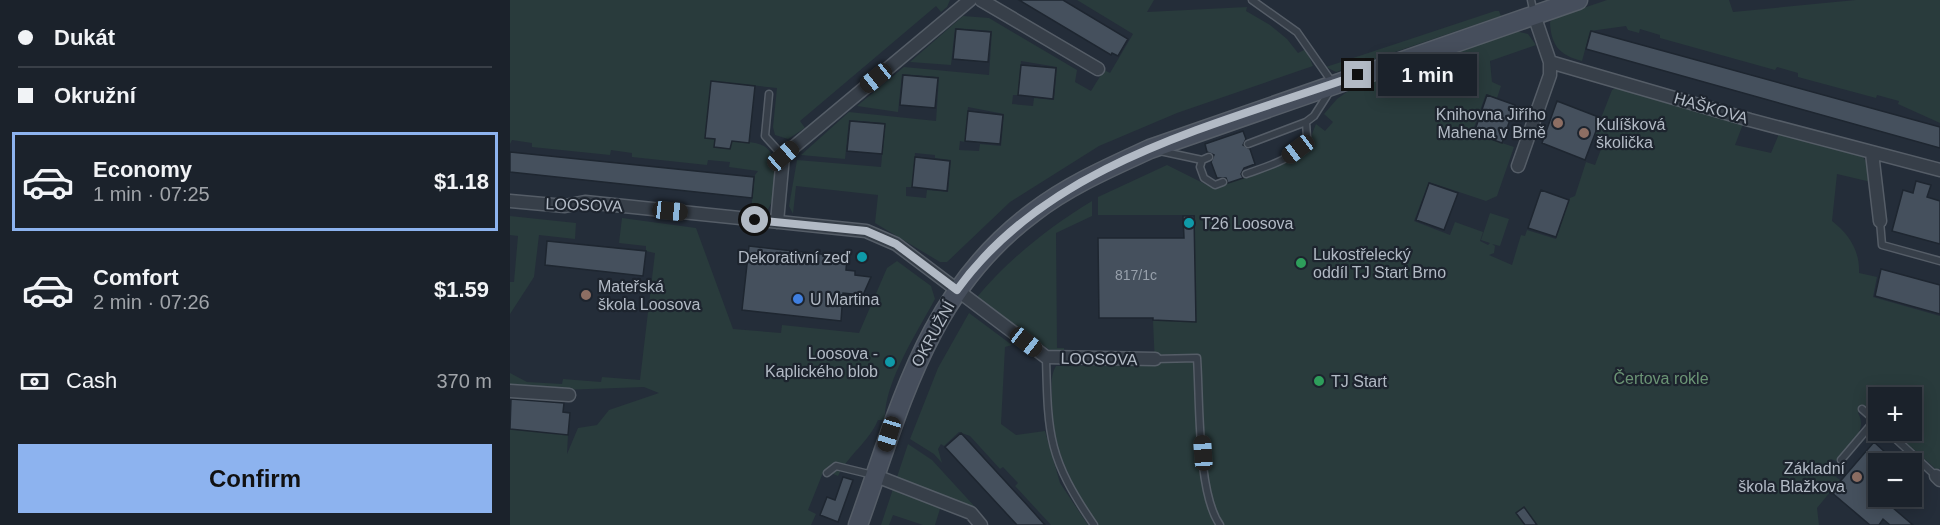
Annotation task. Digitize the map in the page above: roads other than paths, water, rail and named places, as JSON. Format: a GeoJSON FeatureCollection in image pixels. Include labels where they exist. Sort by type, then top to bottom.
{"type":"FeatureCollection","features":[{"type":"Feature","properties":{"kind":"street"},"geometry":{"type":"LineString","coordinates":[[777,222],[783,156],[970,0]]}},
{"type":"Feature","properties":{"kind":"street"},"geometry":{"type":"LineString","coordinates":[[981,0],[1098,69]]}},
{"type":"Feature","properties":{"kind":"street","name":"OKRUŽNÍ"},"geometry":{"type":"LineString","coordinates":[[858,525],[910,376],[957,290],[976,264],[1035,211],[1104,170],[1150,149],[1333,84],[1533,8],[1578,0]]}},
{"type":"Feature","properties":{"kind":"street"},"geometry":{"type":"LineString","coordinates":[[1518,166],[1550,75],[1550,62],[1533,8]]}},
{"type":"Feature","properties":{"kind":"street","name":"HAŠKOVA"},"geometry":{"type":"LineString","coordinates":[[1550,62],[1940,170]]}},
{"type":"Feature","properties":{"kind":"street"},"geometry":{"type":"LineString","coordinates":[[1872,153],[1880,221]]}},
{"type":"Feature","properties":{"kind":"street","name":"LOOSOVA"},"geometry":{"type":"LineString","coordinates":[[510,201],[565,206],[585,202],[866,231],[896,244],[1046,357],[1155,359]]}},
{"type":"Feature","properties":{"kind":"street"},"geometry":{"type":"LineString","coordinates":[[510,391],[569,395]]}},
{"type":"Feature","properties":{"kind":"street"},"geometry":{"type":"LineString","coordinates":[[876,476],[971,513],[981,525]]}},
{"type":"Feature","properties":{"kind":"lane"},"geometry":{"type":"LineString","coordinates":[[1248,144],[1306,122],[1325,101],[1333,84],[1297,32],[1252,0]]}},
{"type":"Feature","properties":{"kind":"lane"},"geometry":{"type":"LineString","coordinates":[[769,94],[765,136],[783,156]]}},
{"type":"Feature","properties":{"kind":"lane"},"geometry":{"type":"LineString","coordinates":[[1246,174],[1283,160],[1298,149],[1307,138],[1306,122]]}},
{"type":"Feature","properties":{"kind":"lane"},"geometry":{"type":"LineString","coordinates":[[1150,149],[1206,158],[1200,166],[1204,178],[1215,185],[1223,182]]}},
{"type":"Feature","properties":{"kind":"lane"},"geometry":{"type":"LineString","coordinates":[[1880,221],[1882,245],[1940,261]]}},
{"type":"Feature","properties":{"kind":"lane"},"geometry":{"type":"LineString","coordinates":[[1046,357],[1051,444],[1065,481],[1094,525]]}},
{"type":"Feature","properties":{"kind":"lane"},"geometry":{"type":"LineString","coordinates":[[1155,359],[1197,358],[1205,476],[1213,515],[1220,525]]}},
{"type":"Feature","properties":{"kind":"lane"},"geometry":{"type":"LineString","coordinates":[[1862,408],[1868,414]]}},
{"type":"Feature","properties":{"kind":"lane"},"geometry":{"type":"LineString","coordinates":[[1841,460],[1868,431]]}},
{"type":"Feature","properties":{"kind":"lane"},"geometry":{"type":"LineString","coordinates":[[1898,441],[1938,478]]}},
{"type":"Feature","properties":{"kind":"lane"},"geometry":{"type":"LineString","coordinates":[[827,473],[836,466],[876,476]]}},
{"type":"Feature","properties":{"kind":"place","name":"Knihovna Jiřího Mahena v Brně"},"geometry":{"type":"Point","coordinates":[1558,123]}},
{"type":"Feature","properties":{"kind":"place","name":"Kulíšková školička"},"geometry":{"type":"Point","coordinates":[1584,133]}},
{"type":"Feature","properties":{"kind":"place","name":"T26 Loosova"},"geometry":{"type":"Point","coordinates":[1189,223]}},
{"type":"Feature","properties":{"kind":"place","name":"Dekorativní zeď"},"geometry":{"type":"Point","coordinates":[862,257]}},
{"type":"Feature","properties":{"kind":"place","name":"Lukostřelecký oddíl TJ Start Brno"},"geometry":{"type":"Point","coordinates":[1301,263]}},
{"type":"Feature","properties":{"kind":"place","name":"Mateřská škola Loosova"},"geometry":{"type":"Point","coordinates":[586,295]}},
{"type":"Feature","properties":{"kind":"place","name":"U Martina"},"geometry":{"type":"Point","coordinates":[798,299]}},
{"type":"Feature","properties":{"kind":"place","name":"Loosova - Kaplického blob"},"geometry":{"type":"Point","coordinates":[890,362]}},
{"type":"Feature","properties":{"kind":"place","name":"TJ Start"},"geometry":{"type":"Point","coordinates":[1319,381]}},
{"type":"Feature","properties":{"kind":"place","name":"Základní škola Blažkova"},"geometry":{"type":"Point","coordinates":[1857,477]}},
{"type":"Feature","properties":{"kind":"park label","name":"Čertova rokle"},"geometry":{"type":"Point","coordinates":[1661,378]}}]}
